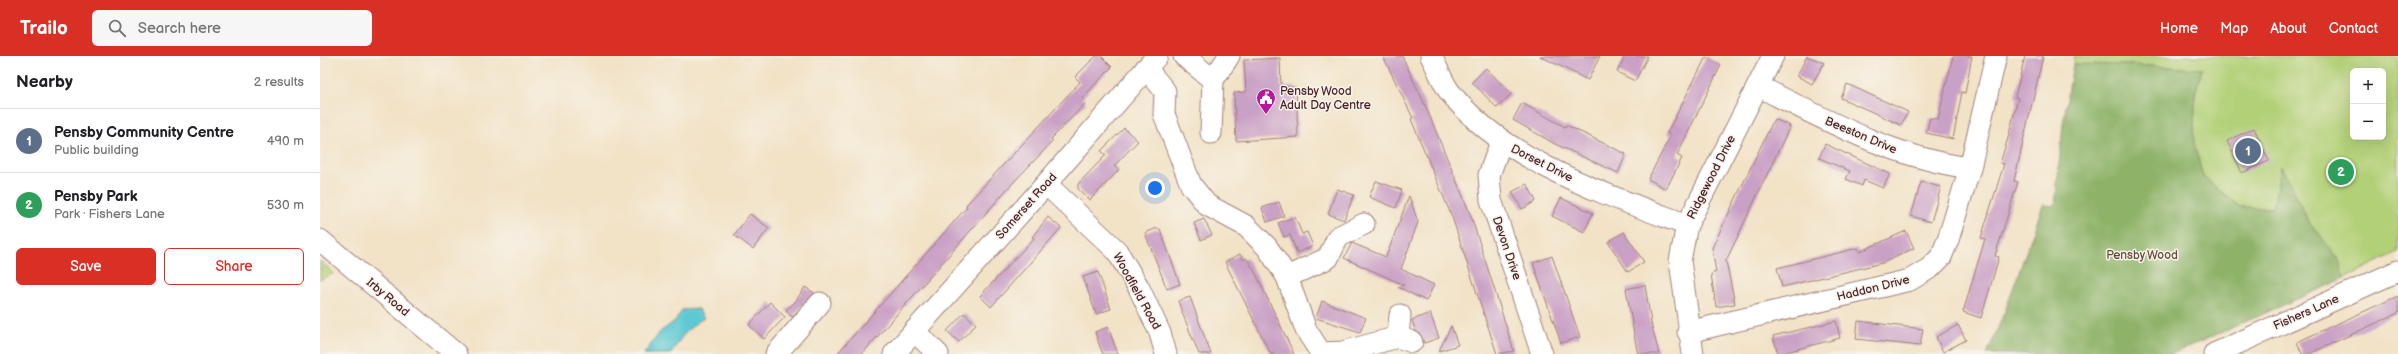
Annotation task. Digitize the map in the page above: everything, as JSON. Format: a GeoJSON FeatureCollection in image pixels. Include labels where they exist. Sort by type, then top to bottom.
{"type":"FeatureCollection","features":[{"type":"Feature","properties":{"kind":"street"},"geometry":{"type":"LineString","coordinates":[[1184,56],[1213,80]]}},
{"type":"Feature","properties":{"kind":"street"},"geometry":{"type":"LineString","coordinates":[[1211,133],[1213,80],[1229,56]]}},
{"type":"Feature","properties":{"kind":"street","name":"Dorset Drive"},"geometry":{"type":"LineString","coordinates":[[1431,56],[1448,90],[1481,125],[1501,142],[1593,189],[1687,225]]}},
{"type":"Feature","properties":{"kind":"street","name":"Ridgewood Drive"},"geometry":{"type":"LineString","coordinates":[[1693,354],[1688,332],[1680,261],[1687,225],[1773,56]]}},
{"type":"Feature","properties":{"kind":"street","name":"Haddon Drive"},"geometry":{"type":"LineString","coordinates":[[1688,332],[1910,280],[1930,268],[1941,256],[1970,168],[1996,56]]}},
{"type":"Feature","properties":{"kind":"street"},"geometry":{"type":"LineString","coordinates":[[1151,62],[1165,91],[1164,114],[1191,185],[1207,205],[1246,226],[1267,247],[1287,277],[1306,330],[1321,353],[1343,352],[1405,339],[1400,315]]}},
{"type":"Feature","properties":{"kind":"street","name":"Somerset Road"},"geometry":{"type":"LineString","coordinates":[[894,354],[1046,184],[1151,62]]}},
{"type":"Feature","properties":{"kind":"street","name":"Beeston Drive"},"geometry":{"type":"LineString","coordinates":[[1758,86],[1828,121],[1888,148],[1945,165],[1970,168]]}},
{"type":"Feature","properties":{"kind":"street","name":"Devon Drive"},"geometry":{"type":"LineString","coordinates":[[1501,142],[1489,175],[1491,200],[1542,354]]}},
{"type":"Feature","properties":{"kind":"street","name":"Woodfield Road"},"geometry":{"type":"LineString","coordinates":[[1046,184],[1117,251],[1138,288],[1160,333],[1166,354]]}},
{"type":"Feature","properties":{"kind":"street"},"geometry":{"type":"LineString","coordinates":[[1287,277],[1328,258],[1338,237],[1364,224]]}},
{"type":"Feature","properties":{"kind":"street","name":"Irby Road"},"geometry":{"type":"LineString","coordinates":[[320,240],[456,354]]}},
{"type":"Feature","properties":{"kind":"street","name":"Fishers Lane"},"geometry":{"type":"LineString","coordinates":[[2214,354],[2398,271]]}},
{"type":"Feature","properties":{"kind":"street"},"geometry":{"type":"LineString","coordinates":[[776,354],[820,303]]}},
{"type":"Feature","properties":{"kind":"street"},"geometry":{"type":"LineString","coordinates":[[914,331],[938,354]]}},
{"type":"Feature","properties":{"kind":"green space"},"geometry":{"type":"Polygon","coordinates":[[[2074,56],[2398,56],[2398,252],[2345,278],[2339,261],[2306,216],[2281,167],[2273,208],[2240,207],[2203,177],[2194,143],[2195,94],[2202,69],[2132,65],[2073,64],[2074,56]]]}},
{"type":"Feature","properties":{"kind":"green space","name":"Pensby Wood"},"geometry":{"type":"Polygon","coordinates":[[[2073,64],[2132,65],[2202,69],[2195,94],[2194,143],[2203,177],[2240,207],[2273,208],[2281,166],[2306,216],[2339,261],[2345,278],[2172,354],[1987,354],[2005,311],[2043,205],[2055,206],[2063,124],[2073,64]]]}},
{"type":"Feature","properties":{"kind":"green space"},"geometry":{"type":"Polygon","coordinates":[[[320,261],[334,273],[320,280],[320,261]]]}},
{"type":"Feature","properties":{"kind":"water"},"geometry":{"type":"Polygon","coordinates":[[[698,309],[704,318],[693,325],[685,333],[671,354],[644,354],[660,332],[675,321],[682,310],[698,309]]]}},
{"type":"Feature","properties":{"kind":"building"},"geometry":{"type":"Polygon","coordinates":[[[1096,56],[1101,56],[1112,67],[1082,98],[1086,103],[1051,139],[1053,141],[1009,187],[862,354],[837,354],[967,207],[966,205],[1080,82],[1075,77],[1096,56]]]}},
{"type":"Feature","properties":{"kind":"building"},"geometry":{"type":"Polygon","coordinates":[[[1383,56],[1402,56],[1425,105],[1471,216],[1514,351],[1497,354],[1452,217],[1411,119],[1413,118],[1383,56]]]}},
{"type":"Feature","properties":{"kind":"building"},"geometry":{"type":"Polygon","coordinates":[[[1540,56],[1600,56],[1588,80],[1540,56]]]}},
{"type":"Feature","properties":{"kind":"building"},"geometry":{"type":"Polygon","coordinates":[[[1625,56],[1648,56],[1635,81],[1617,72],[1625,56]]]}},
{"type":"Feature","properties":{"kind":"building"},"geometry":{"type":"Polygon","coordinates":[[[1807,56],[1824,63],[1812,84],[1797,76],[1807,56]]]}},
{"type":"Feature","properties":{"kind":"building"},"geometry":{"type":"Polygon","coordinates":[[[1953,56],[1972,56],[1965,93],[1962,92],[1953,139],[1926,133],[1930,118],[1938,119],[1953,56]]]}},
{"type":"Feature","properties":{"kind":"building"},"geometry":{"type":"Polygon","coordinates":[[[2025,56],[2043,56],[2014,181],[2018,182],[1995,256],[1999,257],[1981,318],[1963,312],[1985,239],[1981,238],[2004,164],[2000,163],[2018,98],[2015,97],[2025,56]]]}},
{"type":"Feature","properties":{"kind":"building"},"geometry":{"type":"Polygon","coordinates":[[[1706,57],[1721,65],[1677,155],[1682,158],[1666,189],[1648,179],[1671,135],[1667,133],[1706,57]]]}},
{"type":"Feature","properties":{"kind":"building","name":"Pensby Wood Adult Day Centre"},"geometry":{"type":"Polygon","coordinates":[[[1280,58],[1281,87],[1296,87],[1298,137],[1236,141],[1234,93],[1246,92],[1244,60],[1280,58]]]}},
{"type":"Feature","properties":{"kind":"building"},"geometry":{"type":"Polygon","coordinates":[[[1486,68],[1511,94],[1497,108],[1472,82],[1486,68]]]}},
{"type":"Feature","properties":{"kind":"building"},"geometry":{"type":"Polygon","coordinates":[[[1847,84],[1908,112],[1901,125],[1841,98],[1847,84]]]}},
{"type":"Feature","properties":{"kind":"building"},"geometry":{"type":"Polygon","coordinates":[[[1522,103],[1565,127],[1566,125],[1626,154],[1618,173],[1555,144],[1513,120],[1522,103]]]}},
{"type":"Feature","properties":{"kind":"building"},"geometry":{"type":"Polygon","coordinates":[[[1774,119],[1790,126],[1726,261],[1735,304],[1716,307],[1711,274],[1716,272],[1712,248],[1774,119]]]}},
{"type":"Feature","properties":{"kind":"building"},"geometry":{"type":"Polygon","coordinates":[[[1124,128],[1138,141],[1114,166],[1119,170],[1090,200],[1078,189],[1078,184],[1106,155],[1101,151],[1124,128]]]}},
{"type":"Feature","properties":{"kind":"building"},"geometry":{"type":"Polygon","coordinates":[[[2254,128],[2269,161],[2242,173],[2227,141],[2254,128]]]}},
{"type":"Feature","properties":{"kind":"building"},"geometry":{"type":"Polygon","coordinates":[[[1825,144],[1890,174],[1883,188],[1864,180],[1862,186],[1846,179],[1850,171],[1819,158],[1825,144]]]}},
{"type":"Feature","properties":{"kind":"building"},"geometry":{"type":"Polygon","coordinates":[[[1376,181],[1402,190],[1396,208],[1369,197],[1376,181]]]}},
{"type":"Feature","properties":{"kind":"building"},"geometry":{"type":"Polygon","coordinates":[[[1921,182],[1941,187],[1931,222],[1911,216],[1921,182]]]}},
{"type":"Feature","properties":{"kind":"building"},"geometry":{"type":"Polygon","coordinates":[[[1527,184],[1536,201],[1522,209],[1512,192],[1527,184]]]}},
{"type":"Feature","properties":{"kind":"building"},"geometry":{"type":"Polygon","coordinates":[[[1337,189],[1354,195],[1344,220],[1328,214],[1337,189]]]}},
{"type":"Feature","properties":{"kind":"building"},"geometry":{"type":"Polygon","coordinates":[[[1409,196],[1418,222],[1401,269],[1434,285],[1426,301],[1398,287],[1404,285],[1344,258],[1352,243],[1386,257],[1409,196]]]}},
{"type":"Feature","properties":{"kind":"building"},"geometry":{"type":"Polygon","coordinates":[[[1561,198],[1593,213],[1584,232],[1552,216],[1561,198]]]}},
{"type":"Feature","properties":{"kind":"building"},"geometry":{"type":"Polygon","coordinates":[[[1279,202],[1284,216],[1267,222],[1262,208],[1279,202]]]}},
{"type":"Feature","properties":{"kind":"building"},"geometry":{"type":"Polygon","coordinates":[[[750,214],[769,228],[753,249],[734,235],[750,214]]]}},
{"type":"Feature","properties":{"kind":"building"},"geometry":{"type":"Polygon","coordinates":[[[1048,217],[1061,228],[991,307],[980,296],[1034,238],[1032,237],[1048,217]]]}},
{"type":"Feature","properties":{"kind":"building"},"geometry":{"type":"Polygon","coordinates":[[[1295,217],[1302,234],[1307,232],[1313,246],[1297,253],[1290,235],[1284,237],[1278,223],[1295,217]]]}},
{"type":"Feature","properties":{"kind":"building"},"geometry":{"type":"Polygon","coordinates":[[[1204,219],[1212,235],[1201,240],[1194,223],[1204,219]]]}},
{"type":"Feature","properties":{"kind":"building"},"geometry":{"type":"Polygon","coordinates":[[[1155,229],[1160,229],[1180,284],[1167,289],[1145,233],[1155,229]]]}},
{"type":"Feature","properties":{"kind":"building"},"geometry":{"type":"Polygon","coordinates":[[[1906,231],[1914,248],[1898,256],[1882,263],[1782,287],[1777,268],[1858,248],[1859,252],[1906,231]]]}},
{"type":"Feature","properties":{"kind":"building"},"geometry":{"type":"Polygon","coordinates":[[[1624,232],[1644,262],[1628,272],[1608,242],[1624,232]]]}},
{"type":"Feature","properties":{"kind":"building"},"geometry":{"type":"Polygon","coordinates":[[[1240,254],[1243,260],[1246,258],[1253,268],[1294,354],[1271,354],[1265,343],[1225,262],[1240,254]]]}},
{"type":"Feature","properties":{"kind":"building"},"geometry":{"type":"Polygon","coordinates":[[[1552,256],[1580,337],[1561,343],[1533,263],[1552,256]]]}},
{"type":"Feature","properties":{"kind":"building"},"geometry":{"type":"Polygon","coordinates":[[[1098,272],[1111,309],[1096,314],[1083,277],[1098,272]]]}},
{"type":"Feature","properties":{"kind":"building"},"geometry":{"type":"Polygon","coordinates":[[[1645,285],[1651,323],[1659,354],[1638,354],[1636,345],[1626,289],[1645,285]]]}},
{"type":"Feature","properties":{"kind":"building"},"geometry":{"type":"Polygon","coordinates":[[[805,287],[814,293],[792,317],[786,310],[795,302],[805,287]]]}},
{"type":"Feature","properties":{"kind":"building"},"geometry":{"type":"Polygon","coordinates":[[[2398,296],[2398,313],[2309,354],[2302,354],[2297,342],[2398,296]]]}},
{"type":"Feature","properties":{"kind":"building"},"geometry":{"type":"Polygon","coordinates":[[[1190,297],[1211,354],[1199,354],[1178,301],[1190,297]]]}},
{"type":"Feature","properties":{"kind":"building"},"geometry":{"type":"Polygon","coordinates":[[[1322,301],[1366,318],[1360,332],[1316,318],[1322,301]]]}},
{"type":"Feature","properties":{"kind":"building"},"geometry":{"type":"Polygon","coordinates":[[[770,302],[785,317],[764,339],[749,325],[770,302]]]}},
{"type":"Feature","properties":{"kind":"building"},"geometry":{"type":"Polygon","coordinates":[[[964,313],[976,324],[959,342],[947,331],[964,313]]]}},
{"type":"Feature","properties":{"kind":"building"},"geometry":{"type":"Polygon","coordinates":[[[1430,313],[1439,338],[1424,343],[1421,335],[1415,330],[1412,320],[1430,313]]]}},
{"type":"Feature","properties":{"kind":"building"},"geometry":{"type":"Polygon","coordinates":[[[1836,321],[1840,338],[1778,354],[1773,336],[1836,321]]]}},
{"type":"Feature","properties":{"kind":"building"},"geometry":{"type":"Polygon","coordinates":[[[1858,321],[1923,329],[1920,346],[1856,339],[1858,321]]]}},
{"type":"Feature","properties":{"kind":"building"},"geometry":{"type":"Polygon","coordinates":[[[1958,325],[1966,340],[1943,352],[1936,337],[1958,325]]]}},
{"type":"Feature","properties":{"kind":"building"},"geometry":{"type":"Polygon","coordinates":[[[1451,326],[1458,345],[1439,351],[1451,326]]]}},
{"type":"Feature","properties":{"kind":"building"},"geometry":{"type":"Polygon","coordinates":[[[1108,327],[1118,354],[1103,354],[1100,347],[1095,332],[1108,327]]]}},
{"type":"Feature","properties":{"kind":"place","name":"Pensby Wood Adult Day Centre"},"geometry":{"type":"Point","coordinates":[1266,115]}},
{"type":"Feature","properties":{"kind":"place","name":"Pensby Community Centre"},"geometry":{"type":"Point","coordinates":[2248,151]}},
{"type":"Feature","properties":{"kind":"place","name":"Pensby Park"},"geometry":{"type":"Point","coordinates":[2341,172]}}]}
